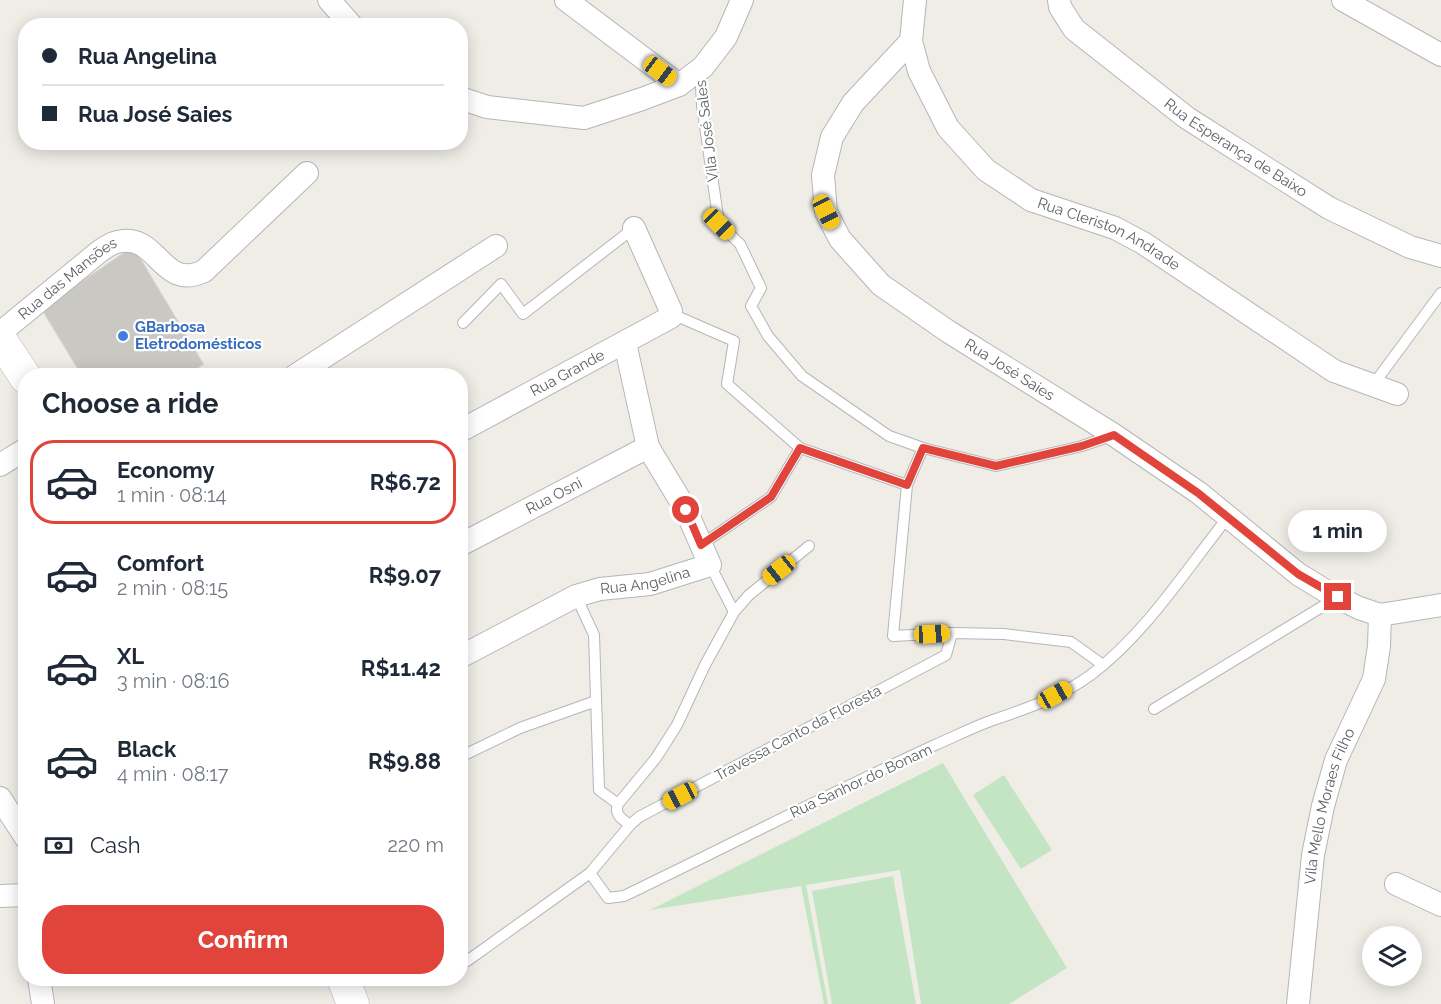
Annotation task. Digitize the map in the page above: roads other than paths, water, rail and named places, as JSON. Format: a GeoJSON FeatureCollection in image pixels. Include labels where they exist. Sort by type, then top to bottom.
{"type":"FeatureCollection","features":[{"type":"Feature","properties":{"kind":"main road"},"geometry":{"type":"LineString","coordinates":[[346,986],[353,1004]]}},
{"type":"Feature","properties":{"kind":"street"},"geometry":{"type":"LineString","coordinates":[[328,0],[345,18]]}},
{"type":"Feature","properties":{"kind":"street"},"geometry":{"type":"LineString","coordinates":[[566,0],[679,85]]}},
{"type":"Feature","properties":{"kind":"street"},"geometry":{"type":"LineString","coordinates":[[468,101],[487,107],[584,118],[679,85],[700,69],[726,38],[742,0]]}},
{"type":"Feature","properties":{"kind":"street","name":"Rua Cleriston Andrade"},"geometry":{"type":"LineString","coordinates":[[915,0],[911,41],[920,71],[948,128],[986,170],[1031,200],[1115,228],[1143,243],[1334,371],[1397,394]]}},
{"type":"Feature","properties":{"kind":"street","name":"Rua Esperança de Baixo"},"geometry":{"type":"LineString","coordinates":[[1059,0],[1060,7],[1074,29],[1187,118],[1329,208],[1410,247],[1441,256]]}},
{"type":"Feature","properties":{"kind":"street"},"geometry":{"type":"LineString","coordinates":[[1343,0],[1437,46]]}},
{"type":"Feature","properties":{"kind":"street","name":"Rua José Saies"},"geometry":{"type":"LineString","coordinates":[[911,41],[853,103],[832,137],[823,175],[826,212],[840,239],[882,285],[949,332],[1114,435],[1198,493],[1298,574],[1359,608],[1380,615]]}},
{"type":"Feature","properties":{"kind":"street","name":"Rua das Mansões"},"geometry":{"type":"LineString","coordinates":[[8,354],[100,251],[117,242],[130,241],[143,245],[175,273],[185,277],[194,276],[204,271],[307,173]]}},
{"type":"Feature","properties":{"kind":"street"},"geometry":{"type":"LineString","coordinates":[[634,228],[672,314]]}},
{"type":"Feature","properties":{"kind":"street"},"geometry":{"type":"LineString","coordinates":[[307,368],[496,246]]}},
{"type":"Feature","properties":{"kind":"street","name":"Rua Grande"},"geometry":{"type":"LineString","coordinates":[[468,427],[669,319],[672,314]]}},
{"type":"Feature","properties":{"kind":"street","name":"Rua Angelina"},"geometry":{"type":"LineString","coordinates":[[468,653],[576,596],[600,589],[650,584],[706,555],[686,510],[648,447],[625,343]]}},
{"type":"Feature","properties":{"kind":"street","name":"Rua Osni"},"geometry":{"type":"LineString","coordinates":[[468,541],[648,447]]}},
{"type":"Feature","properties":{"kind":"street"},"geometry":{"type":"LineString","coordinates":[[0,465],[18,454]]}},
{"type":"Feature","properties":{"kind":"street"},"geometry":{"type":"LineString","coordinates":[[1380,615],[1441,605]]}},
{"type":"Feature","properties":{"kind":"street","name":"Vila Mello Moraes Filho"},"geometry":{"type":"LineString","coordinates":[[1298,1004],[1314,855],[1323,806],[1336,760],[1374,679],[1379,646],[1380,615]]}},
{"type":"Feature","properties":{"kind":"street"},"geometry":{"type":"LineString","coordinates":[[0,798],[18,826]]}},
{"type":"Feature","properties":{"kind":"street"},"geometry":{"type":"LineString","coordinates":[[1396,884],[1441,905]]}},
{"type":"Feature","properties":{"kind":"street"},"geometry":{"type":"LineString","coordinates":[[0,896],[18,895]]}},
{"type":"Feature","properties":{"kind":"street"},"geometry":{"type":"LineString","coordinates":[[40,986],[43,1004]]}},
{"type":"Feature","properties":{"kind":"lane","name":"Vila José Sales"},"geometry":{"type":"LineString","coordinates":[[700,69],[702,105],[719,224],[740,244],[761,288],[751,306],[768,336],[802,376],[889,436],[923,448]]}},
{"type":"Feature","properties":{"kind":"lane"},"geometry":{"type":"LineString","coordinates":[[463,323],[501,284],[523,314],[634,228]]}},
{"type":"Feature","properties":{"kind":"lane"},"geometry":{"type":"LineString","coordinates":[[1373,386],[1441,293]]}},
{"type":"Feature","properties":{"kind":"lane"},"geometry":{"type":"LineString","coordinates":[[672,314],[734,341],[727,384],[800,448],[907,485]]}},
{"type":"Feature","properties":{"kind":"lane"},"geometry":{"type":"LineString","coordinates":[[1103,665],[1071,642],[1004,634],[952,633],[893,636],[907,485],[923,448],[996,466],[1082,446],[1114,435]]}},
{"type":"Feature","properties":{"kind":"lane"},"geometry":{"type":"LineString","coordinates":[[734,612],[706,555],[771,497],[800,448]]}},
{"type":"Feature","properties":{"kind":"lane","name":"Rua Sanhor do Bonam"},"geometry":{"type":"LineString","coordinates":[[590,873],[608,898],[624,896],[735,843],[829,794],[992,720],[1018,712],[1055,695],[1089,676],[1133,638],[1228,517]]}},
{"type":"Feature","properties":{"kind":"lane"},"geometry":{"type":"LineString","coordinates":[[630,825],[618,816],[616,812],[618,804],[656,758],[678,725],[705,665],[734,612],[749,595],[809,546]]}},
{"type":"Feature","properties":{"kind":"lane"},"geometry":{"type":"LineString","coordinates":[[576,596],[594,635],[599,790],[618,804]]}},
{"type":"Feature","properties":{"kind":"lane"},"geometry":{"type":"LineString","coordinates":[[1154,709],[1338,597]]}},
{"type":"Feature","properties":{"kind":"lane","name":"Travessa Canto da Floresta"},"geometry":{"type":"LineString","coordinates":[[590,873],[639,817],[946,655],[952,633]]}},
{"type":"Feature","properties":{"kind":"lane"},"geometry":{"type":"LineString","coordinates":[[468,753],[520,728],[596,701]]}},
{"type":"Feature","properties":{"kind":"lane"},"geometry":{"type":"LineString","coordinates":[[468,961],[590,873]]}},
{"type":"Feature","properties":{"kind":"place","name":"GBarbosa Eletrodomésticos"},"geometry":{"type":"Point","coordinates":[123,336]}}]}
